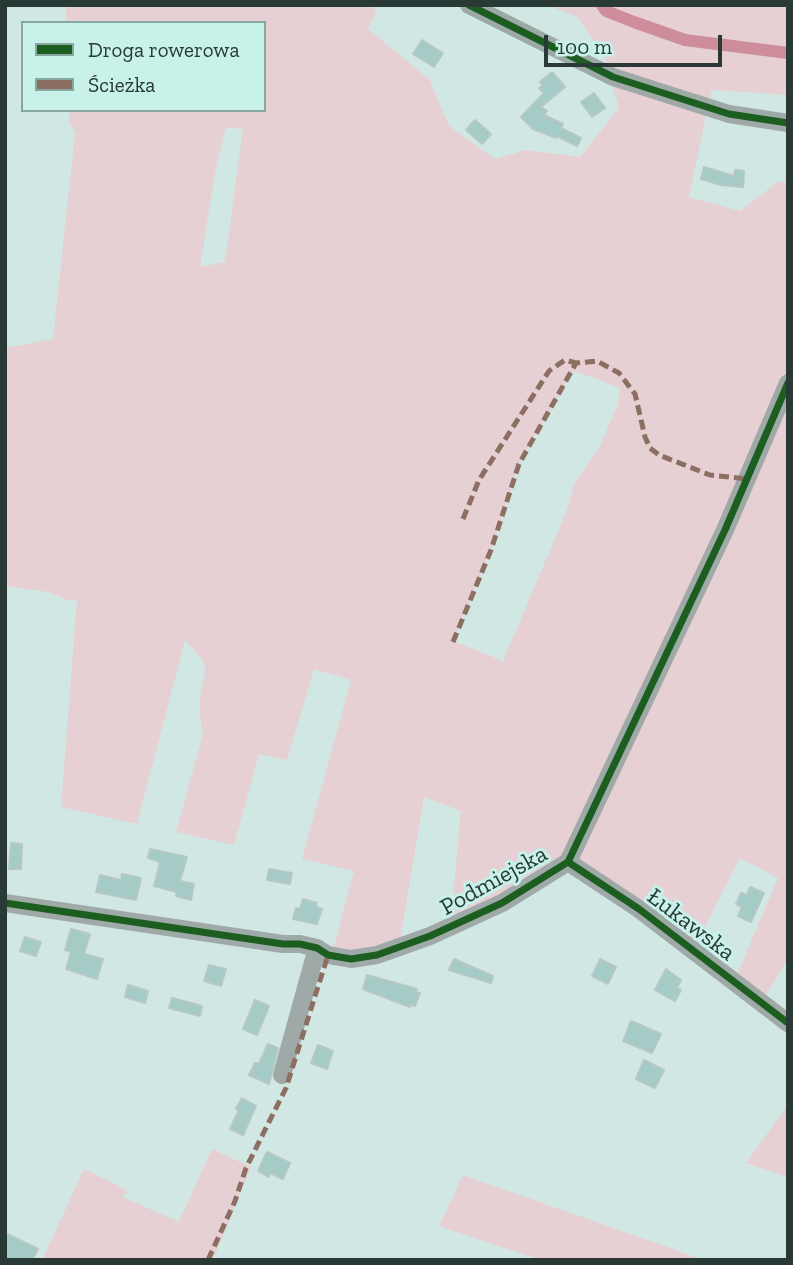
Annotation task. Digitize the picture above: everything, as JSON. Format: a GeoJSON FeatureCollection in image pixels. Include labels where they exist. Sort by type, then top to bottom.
{"type":"FeatureCollection","features":[{"type":"Feature","properties":{"kind":"street"},"geometry":{"type":"LineString","coordinates":[[469,5],[613,78],[729,114],[788,123]]}},
{"type":"Feature","properties":{"kind":"street","name":"Podmiejska"},"geometry":{"type":"LineString","coordinates":[[5,903],[317,948],[328,955],[351,959],[393,950],[468,920],[502,903],[568,862],[725,530],[788,383]]}},
{"type":"Feature","properties":{"kind":"street","name":"Łukawska"},"geometry":{"type":"LineString","coordinates":[[568,862],[639,909],[788,1023]]}},
{"type":"Feature","properties":{"kind":"street"},"geometry":{"type":"LineString","coordinates":[[282,1075],[317,948]]}},
{"type":"Feature","properties":{"kind":"shaded area"},"geometry":{"type":"Polygon","coordinates":[[[66,5],[370,5],[377,10],[368,29],[430,80],[449,126],[495,159],[526,150],[580,157],[619,108],[612,84],[706,116],[689,197],[740,211],[779,181],[788,183],[788,958],[765,998],[737,975],[778,878],[740,858],[696,945],[581,862],[474,914],[451,918],[461,811],[424,797],[400,941],[361,951],[333,950],[354,871],[302,859],[351,680],[314,669],[287,760],[259,754],[234,845],[176,832],[203,734],[200,696],[205,673],[204,662],[185,640],[137,824],[61,807],[77,600],[67,600],[49,592],[5,586],[5,348],[53,339],[75,133],[69,121],[69,112],[266,112],[266,21],[66,21],[66,5]],[[226,127],[215,172],[200,267],[225,262],[243,129],[226,127]],[[572,372],[519,464],[491,550],[453,641],[503,661],[567,510],[575,482],[600,446],[618,404],[620,388],[572,372]]]}},
{"type":"Feature","properties":{"kind":"shaded area"},"geometry":{"type":"Polygon","coordinates":[[[547,5],[788,5],[788,95],[712,90],[709,103],[609,73],[604,54],[577,17],[547,5]]]}},
{"type":"Feature","properties":{"kind":"shaded area"},"geometry":{"type":"Polygon","coordinates":[[[788,1105],[788,1177],[746,1163],[788,1105]]]}},
{"type":"Feature","properties":{"kind":"shaded area"},"geometry":{"type":"Polygon","coordinates":[[[212,1149],[251,1167],[213,1260],[42,1260],[84,1169],[127,1190],[123,1197],[179,1222],[212,1149]]]}},
{"type":"Feature","properties":{"kind":"shaded area"},"geometry":{"type":"Polygon","coordinates":[[[463,1175],[704,1260],[541,1260],[439,1226],[463,1175]]]}},
{"type":"Feature","properties":{"kind":"building"},"geometry":{"type":"Polygon","coordinates":[[[422,40],[443,53],[434,67],[413,54],[422,40]]]}},
{"type":"Feature","properties":{"kind":"building"},"geometry":{"type":"Polygon","coordinates":[[[552,72],[565,87],[541,107],[547,111],[544,115],[563,124],[561,128],[581,138],[577,146],[557,136],[556,138],[533,129],[521,117],[544,93],[539,88],[543,85],[540,82],[552,72]]]}},
{"type":"Feature","properties":{"kind":"building"},"geometry":{"type":"Polygon","coordinates":[[[594,93],[605,108],[592,117],[581,102],[594,93]]]}},
{"type":"Feature","properties":{"kind":"building"},"geometry":{"type":"Polygon","coordinates":[[[475,120],[491,134],[482,144],[466,130],[475,120]]]}},
{"type":"Feature","properties":{"kind":"building"},"geometry":{"type":"Polygon","coordinates":[[[704,167],[734,176],[735,170],[744,171],[743,187],[721,185],[701,179],[704,167]]]}},
{"type":"Feature","properties":{"kind":"building"},"geometry":{"type":"Polygon","coordinates":[[[11,843],[22,844],[21,869],[9,869],[11,843]]]}},
{"type":"Feature","properties":{"kind":"building"},"geometry":{"type":"Polygon","coordinates":[[[150,849],[187,857],[180,881],[194,884],[191,900],[176,896],[177,892],[154,886],[160,862],[148,858],[150,849]]]}},
{"type":"Feature","properties":{"kind":"building"},"geometry":{"type":"Polygon","coordinates":[[[269,869],[292,873],[290,884],[267,880],[269,869]]]}},
{"type":"Feature","properties":{"kind":"building"},"geometry":{"type":"Polygon","coordinates":[[[122,874],[141,878],[136,900],[96,892],[100,875],[121,880],[122,874]]]}},
{"type":"Feature","properties":{"kind":"building"},"geometry":{"type":"Polygon","coordinates":[[[750,887],[764,893],[751,922],[738,916],[742,907],[736,904],[741,893],[747,895],[750,887]]]}},
{"type":"Feature","properties":{"kind":"building"},"geometry":{"type":"Polygon","coordinates":[[[303,899],[317,903],[316,907],[322,909],[317,924],[293,919],[296,908],[300,909],[303,899]]]}},
{"type":"Feature","properties":{"kind":"building"},"geometry":{"type":"Polygon","coordinates":[[[71,929],[90,934],[84,954],[103,959],[97,979],[66,969],[71,952],[65,950],[71,929]]]}},
{"type":"Feature","properties":{"kind":"building"},"geometry":{"type":"Polygon","coordinates":[[[25,937],[41,942],[36,956],[20,951],[25,937]]]}},
{"type":"Feature","properties":{"kind":"building"},"geometry":{"type":"Polygon","coordinates":[[[454,959],[493,976],[491,983],[449,970],[454,959]]]}},
{"type":"Feature","properties":{"kind":"building"},"geometry":{"type":"Polygon","coordinates":[[[600,959],[616,967],[608,984],[592,976],[600,959]]]}},
{"type":"Feature","properties":{"kind":"building"},"geometry":{"type":"Polygon","coordinates":[[[209,965],[226,969],[221,986],[204,981],[209,965]]]}},
{"type":"Feature","properties":{"kind":"building"},"geometry":{"type":"Polygon","coordinates":[[[666,969],[681,980],[677,988],[681,990],[675,1001],[655,990],[666,969]]]}},
{"type":"Feature","properties":{"kind":"building"},"geometry":{"type":"Polygon","coordinates":[[[367,975],[417,989],[416,992],[420,993],[415,1006],[410,1007],[363,989],[367,975]]]}},
{"type":"Feature","properties":{"kind":"building"},"geometry":{"type":"Polygon","coordinates":[[[128,985],[148,991],[145,1003],[125,997],[128,985]]]}},
{"type":"Feature","properties":{"kind":"building"},"geometry":{"type":"Polygon","coordinates":[[[172,998],[202,1006],[200,1016],[169,1008],[172,998]]]}},
{"type":"Feature","properties":{"kind":"building"},"geometry":{"type":"Polygon","coordinates":[[[255,1000],[269,1006],[257,1035],[243,1029],[255,1000]]]}},
{"type":"Feature","properties":{"kind":"building"},"geometry":{"type":"Polygon","coordinates":[[[631,1021],[661,1034],[652,1053],[623,1041],[631,1021]]]}},
{"type":"Feature","properties":{"kind":"building"},"geometry":{"type":"Polygon","coordinates":[[[268,1044],[278,1048],[269,1084],[249,1075],[255,1063],[259,1064],[268,1044]]]}},
{"type":"Feature","properties":{"kind":"building"},"geometry":{"type":"Polygon","coordinates":[[[318,1045],[333,1051],[327,1069],[311,1063],[318,1045]]]}},
{"type":"Feature","properties":{"kind":"building"},"geometry":{"type":"Polygon","coordinates":[[[644,1060],[664,1070],[655,1088],[636,1079],[644,1060]]]}},
{"type":"Feature","properties":{"kind":"building"},"geometry":{"type":"Polygon","coordinates":[[[242,1098],[256,1106],[243,1135],[230,1129],[242,1098]]]}},
{"type":"Feature","properties":{"kind":"building"},"geometry":{"type":"Polygon","coordinates":[[[267,1152],[290,1163],[283,1179],[270,1173],[269,1177],[258,1171],[267,1152]]]}},
{"type":"Feature","properties":{"kind":"building"},"geometry":{"type":"Polygon","coordinates":[[[5,1233],[38,1249],[32,1260],[5,1260],[5,1233]]]}},
{"type":"Feature","properties":{"kind":"waterway"},"geometry":{"type":"LineString","coordinates":[[602,5],[606,11],[685,40],[788,53]]}},
{"type":"Feature","properties":{"kind":"marked path"},"geometry":{"type":"LineString","coordinates":[[463,519],[479,480],[549,371],[565,360],[576,363]]}},
{"type":"Feature","properties":{"kind":"marked path"},"geometry":{"type":"LineString","coordinates":[[453,642],[491,550],[519,464],[576,363],[597,361],[619,373],[635,394],[645,437],[650,448],[659,455],[710,475],[747,479]]}},
{"type":"Feature","properties":{"kind":"marked path"},"geometry":{"type":"LineString","coordinates":[[208,1260],[235,1201],[246,1168],[286,1088],[328,955]]}},
{"type":"Feature","properties":{"kind":"cycle path"},"geometry":{"type":"LineString","coordinates":[[469,5],[613,77],[729,114],[788,123]]}},
{"type":"Feature","properties":{"kind":"cycle path"},"geometry":{"type":"LineString","coordinates":[[5,903],[283,944],[300,944],[317,948],[328,955],[351,959],[377,955],[430,936],[502,903],[568,862],[725,530],[788,383]]}},
{"type":"Feature","properties":{"kind":"cycle path"},"geometry":{"type":"LineString","coordinates":[[568,862],[639,909],[788,1023]]}}]}
